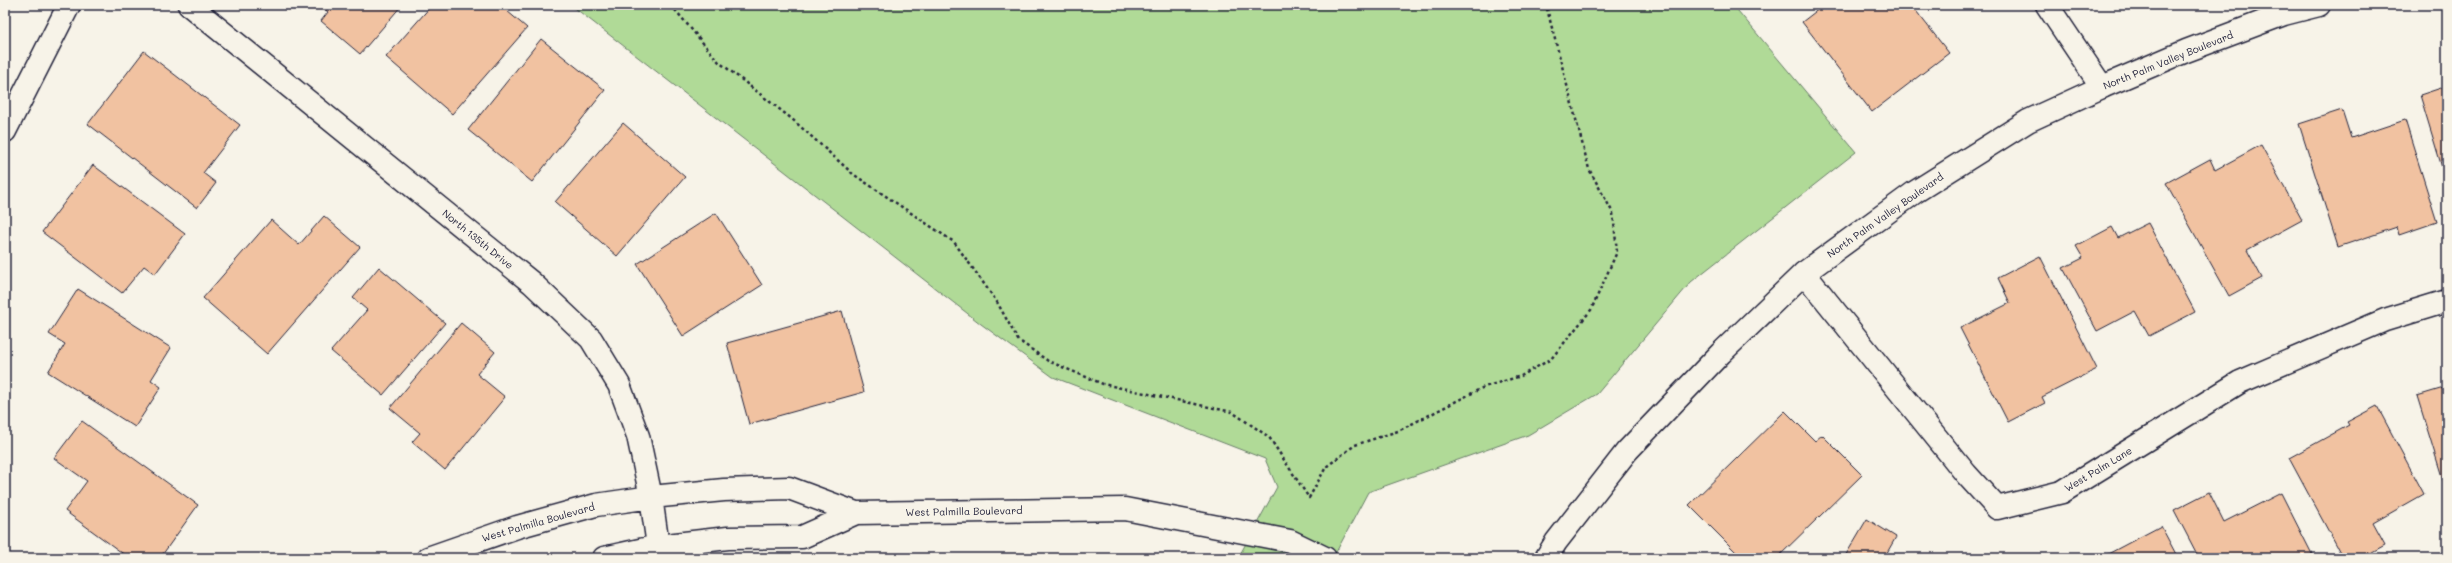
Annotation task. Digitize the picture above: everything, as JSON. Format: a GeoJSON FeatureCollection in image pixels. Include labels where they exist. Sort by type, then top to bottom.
{"type":"FeatureCollection","features":[{"type":"Feature","properties":{"kind":"street"},"geometry":{"type":"LineString","coordinates":[[5,131],[68,5]]}},
{"type":"Feature","properties":{"kind":"street","name":"North 135th Drive"},"geometry":{"type":"LineString","coordinates":[[189,5],[532,283],[591,338],[619,385],[638,436],[651,497],[658,546]]}},
{"type":"Feature","properties":{"kind":"street"},"geometry":{"type":"LineString","coordinates":[[2047,5],[2102,87]]}},
{"type":"Feature","properties":{"kind":"street","name":"North Palm Valley Boulevard"},"geometry":{"type":"LineString","coordinates":[[1546,558],[1556,542],[1627,451],[1721,353],[1804,273],[1915,192],[2028,121],[2186,51],[2284,14],[2319,5]]}},
{"type":"Feature","properties":{"kind":"street","name":"West Palm Lane"},"geometry":{"type":"LineString","coordinates":[[1804,273],[1966,474],[1997,508],[2062,492],[2240,382],[2385,320],[2447,301]]}},
{"type":"Feature","properties":{"kind":"street","name":"West Palmilla Boulevard"},"geometry":{"type":"LineString","coordinates":[[428,558],[517,527],[596,505],[651,497],[724,490],[789,488],[856,512],[1125,509],[1290,541],[1325,558]]}},
{"type":"Feature","properties":{"kind":"street","name":"West Palmilla Boulevard"},"geometry":{"type":"LineString","coordinates":[[604,558],[658,546],[728,538],[802,537],[856,512]]}},
{"type":"Feature","properties":{"kind":"path"},"geometry":{"type":"LineString","coordinates":[[671,5],[719,62],[792,119],[853,174],[954,242],[997,302],[1018,340],[1048,361],[1103,384],[1232,412],[1269,436],[1309,498],[1326,467],[1355,445],[1398,431],[1484,387],[1521,376],[1551,360],[1591,310],[1617,252],[1613,213],[1589,169],[1546,5]]}},
{"type":"Feature","properties":{"kind":"green space"},"geometry":{"type":"Polygon","coordinates":[[[571,5],[1733,5],[1856,152],[1691,282],[1597,394],[1528,435],[1368,492],[1333,558],[1238,558],[1277,487],[1265,459],[1053,377],[981,324],[571,5]]]}},
{"type":"Feature","properties":{"kind":"building"},"geometry":{"type":"Polygon","coordinates":[[[320,5],[402,5],[360,54],[321,21],[328,12],[320,5]]]}},
{"type":"Feature","properties":{"kind":"building"},"geometry":{"type":"Polygon","coordinates":[[[432,5],[500,5],[527,28],[452,114],[386,57],[432,5]]]}},
{"type":"Feature","properties":{"kind":"building"},"geometry":{"type":"Polygon","coordinates":[[[1824,5],[1915,5],[1913,7],[1949,53],[1872,112],[1802,22],[1824,5]]]}},
{"type":"Feature","properties":{"kind":"building"},"geometry":{"type":"Polygon","coordinates":[[[541,39],[605,90],[532,182],[468,130],[541,39]]]}},
{"type":"Feature","properties":{"kind":"building"},"geometry":{"type":"Polygon","coordinates":[[[144,51],[240,125],[203,173],[216,183],[197,208],[88,124],[144,51]]]}},
{"type":"Feature","properties":{"kind":"building"},"geometry":{"type":"Polygon","coordinates":[[[2447,86],[2447,184],[2420,95],[2447,86]]]}},
{"type":"Feature","properties":{"kind":"building"},"geometry":{"type":"Polygon","coordinates":[[[2342,110],[2351,138],[2405,120],[2437,222],[2399,235],[2397,227],[2338,247],[2299,124],[2342,110]]]}},
{"type":"Feature","properties":{"kind":"building"},"geometry":{"type":"Polygon","coordinates":[[[623,123],[685,177],[617,256],[555,202],[623,123]]]}},
{"type":"Feature","properties":{"kind":"building"},"geometry":{"type":"Polygon","coordinates":[[[2261,145],[2302,220],[2247,250],[2262,278],[2229,296],[2166,183],[2210,159],[2215,170],[2261,145]]]}},
{"type":"Feature","properties":{"kind":"building"},"geometry":{"type":"Polygon","coordinates":[[[93,165],[185,234],[155,274],[144,266],[122,293],[42,232],[93,165]]]}},
{"type":"Feature","properties":{"kind":"building"},"geometry":{"type":"Polygon","coordinates":[[[716,213],[762,285],[683,336],[637,264],[716,213]]]}},
{"type":"Feature","properties":{"kind":"building"},"geometry":{"type":"Polygon","coordinates":[[[324,216],[360,247],[267,354],[203,298],[271,220],[299,245],[324,216]]]}},
{"type":"Feature","properties":{"kind":"building"},"geometry":{"type":"Polygon","coordinates":[[[2148,223],[2195,312],[2149,336],[2135,311],[2097,331],[2063,268],[2083,258],[2076,246],[2112,227],[2118,238],[2148,223]]]}},
{"type":"Feature","properties":{"kind":"building"},"geometry":{"type":"Polygon","coordinates":[[[2040,256],[2097,369],[2042,397],[2045,403],[2008,422],[1960,328],[2010,303],[1998,278],[2040,256]]]}},
{"type":"Feature","properties":{"kind":"building"},"geometry":{"type":"Polygon","coordinates":[[[379,267],[445,323],[383,395],[331,351],[367,310],[353,298],[379,267]]]}},
{"type":"Feature","properties":{"kind":"building"},"geometry":{"type":"Polygon","coordinates":[[[78,289],[171,348],[151,380],[161,387],[135,427],[48,372],[65,344],[49,334],[78,289]]]}},
{"type":"Feature","properties":{"kind":"building"},"geometry":{"type":"Polygon","coordinates":[[[842,311],[864,392],[749,424],[727,343],[842,311]]]}},
{"type":"Feature","properties":{"kind":"building"},"geometry":{"type":"Polygon","coordinates":[[[461,323],[495,352],[477,374],[505,397],[445,470],[412,442],[420,433],[390,408],[461,323]]]}},
{"type":"Feature","properties":{"kind":"building"},"geometry":{"type":"Polygon","coordinates":[[[2447,387],[2447,493],[2417,396],[2447,387]]]}},
{"type":"Feature","properties":{"kind":"building"},"geometry":{"type":"Polygon","coordinates":[[[2377,406],[2424,494],[2373,523],[2385,545],[2361,558],[2343,558],[2289,458],[2349,425],[2347,422],[2377,406]]]}},
{"type":"Feature","properties":{"kind":"building"},"geometry":{"type":"Polygon","coordinates":[[[1785,411],[1815,441],[1822,435],[1862,475],[1777,558],[1742,558],[1689,505],[1785,411]]]}},
{"type":"Feature","properties":{"kind":"building"},"geometry":{"type":"Polygon","coordinates":[[[82,421],[198,505],[160,558],[129,558],[65,511],[87,481],[54,458],[82,421]]]}},
{"type":"Feature","properties":{"kind":"building"},"geometry":{"type":"Polygon","coordinates":[[[2209,492],[2224,522],[2281,493],[2314,558],[2199,558],[2174,510],[2209,492]]]}},
{"type":"Feature","properties":{"kind":"building"},"geometry":{"type":"Polygon","coordinates":[[[1867,519],[1896,537],[1884,558],[1844,558],[1867,519]]]}},
{"type":"Feature","properties":{"kind":"building"},"geometry":{"type":"Polygon","coordinates":[[[2161,526],[2178,558],[2107,558],[2106,555],[2161,526]]]}}]}
